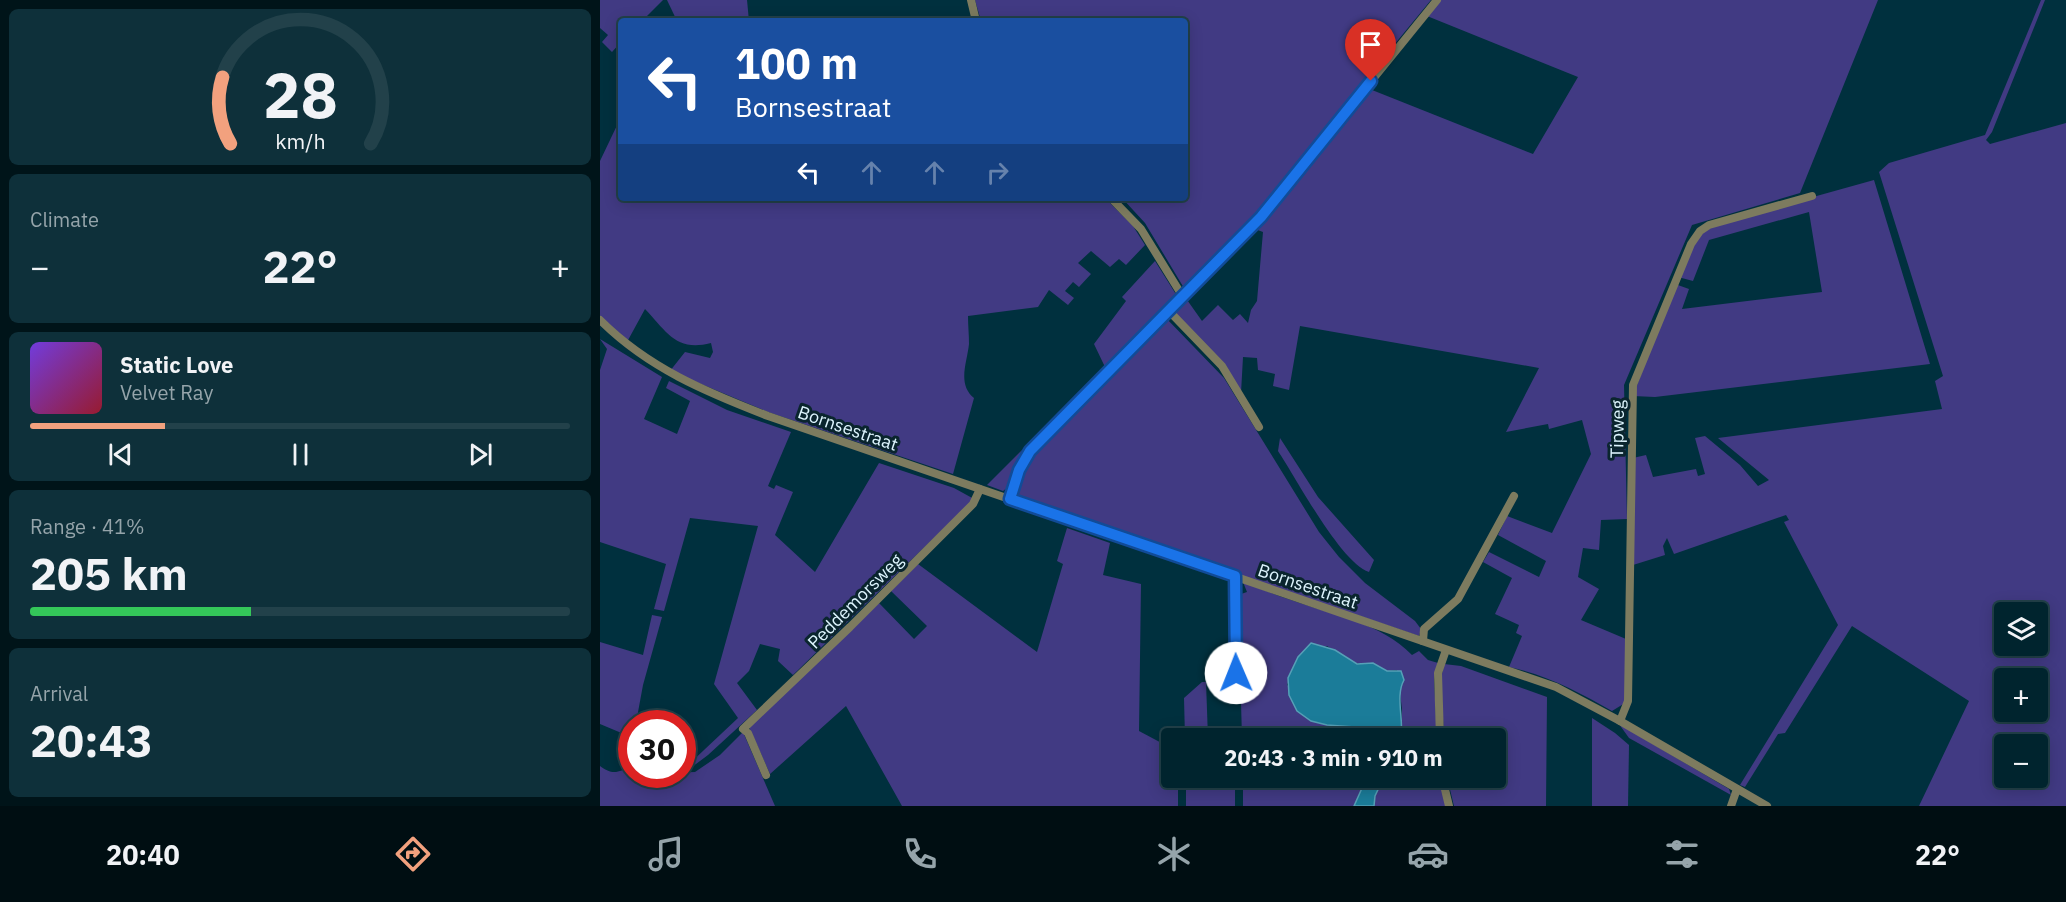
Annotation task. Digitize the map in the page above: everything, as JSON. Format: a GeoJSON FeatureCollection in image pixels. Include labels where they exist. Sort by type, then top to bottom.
{"type":"FeatureCollection","features":[{"type":"Feature","properties":{"kind":"street"},"geometry":{"type":"LineString","coordinates":[[970,0],[975,18]]}},
{"type":"Feature","properties":{"kind":"street"},"geometry":{"type":"LineString","coordinates":[[1010,499],[1019,470],[1030,451],[1261,217],[1437,0]]}},
{"type":"Feature","properties":{"kind":"street","name":"Tipweg"},"geometry":{"type":"LineString","coordinates":[[1620,720],[1628,701],[1634,385],[1691,244],[1700,231],[1709,225],[1812,196]]}},
{"type":"Feature","properties":{"kind":"street"},"geometry":{"type":"LineString","coordinates":[[1114,201],[1141,229],[1183,297]]}},
{"type":"Feature","properties":{"kind":"street"},"geometry":{"type":"LineString","coordinates":[[1168,311],[1221,366],[1259,427]]}},
{"type":"Feature","properties":{"kind":"street","name":"Bornsestraat"},"geometry":{"type":"LineString","coordinates":[[600,320],[647,361],[718,396],[768,416],[1556,687],[1620,720],[1767,806]]}},
{"type":"Feature","properties":{"kind":"street","name":"Peddemorsweg"},"geometry":{"type":"LineString","coordinates":[[766,776],[748,733],[743,729],[850,627],[973,504],[980,489]]}},
{"type":"Feature","properties":{"kind":"street"},"geometry":{"type":"LineString","coordinates":[[1423,641],[1424,629],[1458,599],[1514,496]]}},
{"type":"Feature","properties":{"kind":"street"},"geometry":{"type":"LineString","coordinates":[[1235,576],[1236,691]]}},
{"type":"Feature","properties":{"kind":"street"},"geometry":{"type":"LineString","coordinates":[[1440,728],[1438,674],[1446,650]]}},
{"type":"Feature","properties":{"kind":"street"},"geometry":{"type":"LineString","coordinates":[[1445,788],[1449,806]]}},
{"type":"Feature","properties":{"kind":"street"},"geometry":{"type":"LineString","coordinates":[[1731,806],[1737,789]]}},
{"type":"Feature","properties":{"kind":"shaded area"},"geometry":{"type":"Polygon","coordinates":[[[600,0],[663,0],[645,18],[618,18],[618,45],[612,52],[602,42],[608,35],[600,28],[600,0]]]}},
{"type":"Feature","properties":{"kind":"shaded area"},"geometry":{"type":"Polygon","coordinates":[[[667,0],[747,0],[749,18],[676,18],[667,0]]]}},
{"type":"Feature","properties":{"kind":"shaded area"},"geometry":{"type":"Polygon","coordinates":[[[975,0],[1431,0],[1240,232],[1184,288],[1145,223],[1125,201],[1188,201],[1188,18],[980,18],[975,0]]]}},
{"type":"Feature","properties":{"kind":"shaded area"},"geometry":{"type":"Polygon","coordinates":[[[1440,0],[1878,0],[1800,193],[1692,225],[1624,385],[1627,519],[1601,520],[1599,550],[1583,548],[1578,577],[1599,589],[1581,620],[1626,639],[1625,703],[1612,711],[1562,685],[1509,667],[1522,636],[1516,633],[1519,625],[1495,614],[1512,578],[1483,562],[1489,552],[1539,577],[1546,561],[1498,535],[1507,516],[1552,533],[1591,454],[1582,420],[1549,429],[1548,424],[1506,432],[1539,368],[1300,326],[1289,390],[1273,386],[1275,374],[1258,370],[1257,358],[1243,357],[1241,393],[1172,311],[1185,297],[1202,321],[1218,305],[1233,320],[1240,314],[1248,323],[1251,310],[1257,301],[1263,232],[1255,229],[1283,199],[1367,88],[1533,154],[1578,77],[1427,16],[1440,0]]]}},
{"type":"Feature","properties":{"kind":"shaded area"},"geometry":{"type":"Polygon","coordinates":[[[2041,0],[2045,0],[1992,132],[1986,140],[1990,144],[2066,123],[2066,806],[1919,806],[1969,701],[1852,626],[1785,733],[1778,734],[1745,787],[1740,785],[1838,625],[1784,522],[1789,520],[1786,515],[1674,554],[1667,538],[1663,546],[1665,555],[1633,565],[1633,458],[1646,455],[1653,477],[1696,469],[1698,476],[1705,474],[1695,438],[1705,436],[1740,465],[1758,486],[1769,480],[1718,438],[1942,409],[1935,381],[1943,376],[1879,172],[1889,163],[1985,135],[2041,0]]]}},
{"type":"Feature","properties":{"kind":"shaded area"},"geometry":{"type":"Polygon","coordinates":[[[618,123],[618,201],[1108,201],[1133,226],[1145,245],[1126,265],[1119,259],[1110,267],[1091,251],[1078,263],[1091,274],[1079,287],[1073,282],[1065,291],[1074,298],[1068,305],[1049,290],[1038,307],[968,316],[969,344],[964,380],[974,398],[953,474],[768,412],[670,371],[685,352],[710,358],[713,352],[711,343],[689,345],[673,338],[645,309],[627,342],[600,316],[600,161],[618,123]]]}},
{"type":"Feature","properties":{"kind":"shaded area"},"geometry":{"type":"Polygon","coordinates":[[[1874,180],[1930,364],[1655,397],[1633,396],[1675,284],[1689,289],[1682,309],[1822,292],[1809,212],[1709,240],[1693,281],[1678,277],[1692,244],[1709,226],[1874,180]]]}},
{"type":"Feature","properties":{"kind":"shaded area"},"geometry":{"type":"Polygon","coordinates":[[[1155,261],[1177,296],[1105,367],[1094,344],[1126,301],[1122,297],[1155,261]]]}},
{"type":"Feature","properties":{"kind":"shaded area"},"geometry":{"type":"Polygon","coordinates":[[[1165,317],[1224,378],[1319,532],[1339,557],[1365,583],[1415,621],[1421,629],[1419,636],[1214,567],[1215,563],[1016,495],[1025,459],[1165,317]]]}},
{"type":"Feature","properties":{"kind":"shaded area"},"geometry":{"type":"Polygon","coordinates":[[[600,339],[662,377],[644,419],[677,434],[690,401],[666,388],[669,381],[727,410],[791,432],[768,486],[774,489],[776,485],[793,492],[775,535],[815,572],[879,463],[954,488],[974,499],[793,675],[778,661],[780,649],[760,644],[749,671],[737,683],[757,710],[696,764],[696,758],[738,718],[714,684],[758,526],[690,518],[664,611],[654,609],[666,564],[600,542],[600,370],[607,349],[600,339]]]}},
{"type":"Feature","properties":{"kind":"shaded area"},"geometry":{"type":"Polygon","coordinates":[[[1280,438],[1318,497],[1374,560],[1369,572],[1346,553],[1320,518],[1278,451],[1280,438]]]}},
{"type":"Feature","properties":{"kind":"shaded area"},"geometry":{"type":"Polygon","coordinates":[[[1022,450],[1007,488],[1003,491],[987,485],[1022,450]]]}},
{"type":"Feature","properties":{"kind":"shaded area"},"geometry":{"type":"Polygon","coordinates":[[[1067,528],[1110,543],[1103,575],[1141,584],[1139,731],[1161,743],[1161,788],[1178,788],[1178,806],[902,806],[846,706],[770,774],[749,727],[879,603],[914,639],[927,626],[891,591],[918,564],[1037,652],[1063,564],[1057,561],[1067,528]]]}},
{"type":"Feature","properties":{"kind":"shaded area"},"geometry":{"type":"Polygon","coordinates":[[[1243,582],[1356,621],[1386,635],[1412,655],[1419,651],[1428,660],[1438,663],[1434,679],[1436,728],[1401,728],[1402,709],[1397,670],[1387,671],[1375,664],[1354,663],[1327,646],[1298,657],[1287,685],[1348,726],[1356,728],[1242,728],[1238,595],[1247,592],[1243,582]]]}},
{"type":"Feature","properties":{"kind":"shaded area"},"geometry":{"type":"Polygon","coordinates":[[[652,615],[662,617],[638,710],[618,710],[618,732],[600,724],[600,642],[643,655],[652,615]]]}},
{"type":"Feature","properties":{"kind":"shaded area"},"geometry":{"type":"Polygon","coordinates":[[[1444,664],[1461,666],[1547,697],[1546,806],[1454,806],[1450,788],[1506,788],[1506,728],[1444,728],[1441,678],[1444,664]]]}},
{"type":"Feature","properties":{"kind":"shaded area"},"geometry":{"type":"Polygon","coordinates":[[[1202,682],[1206,682],[1208,728],[1185,728],[1184,698],[1202,682]]]}},
{"type":"Feature","properties":{"kind":"shaded area"},"geometry":{"type":"Polygon","coordinates":[[[1592,718],[1629,745],[1628,806],[1592,806],[1592,718]]]}},
{"type":"Feature","properties":{"kind":"shaded area"},"geometry":{"type":"Polygon","coordinates":[[[1619,724],[1729,789],[1731,795],[1629,738],[1619,724]]]}},
{"type":"Feature","properties":{"kind":"shaded area"},"geometry":{"type":"Polygon","coordinates":[[[743,732],[775,806],[600,806],[600,766],[608,771],[618,771],[618,788],[696,788],[696,771],[720,755],[743,732]]]}},
{"type":"Feature","properties":{"kind":"shaded area"},"geometry":{"type":"Polygon","coordinates":[[[1186,788],[1235,788],[1235,806],[1186,806],[1186,788]]]}},
{"type":"Feature","properties":{"kind":"shaded area"},"geometry":{"type":"Polygon","coordinates":[[[1243,788],[1362,788],[1354,806],[1243,806],[1243,788]]]}},
{"type":"Feature","properties":{"kind":"shaded area"},"geometry":{"type":"Polygon","coordinates":[[[1379,788],[1442,788],[1446,806],[1374,806],[1379,788]]]}},
{"type":"Feature","properties":{"kind":"water"},"geometry":{"type":"Polygon","coordinates":[[[1311,643],[1335,650],[1357,664],[1373,663],[1387,671],[1401,671],[1404,680],[1400,693],[1402,728],[1357,728],[1311,721],[1297,711],[1289,695],[1288,678],[1298,657],[1311,643]]]}},
{"type":"Feature","properties":{"kind":"water"},"geometry":{"type":"Polygon","coordinates":[[[1362,788],[1379,788],[1374,806],[1354,806],[1362,788]]]}},
{"type":"Feature","properties":{"kind":"route"},"geometry":{"type":"LineString","coordinates":[[1236,673],[1235,576],[1010,499],[1019,470],[1030,451],[1261,217],[1371,81]]}}]}
